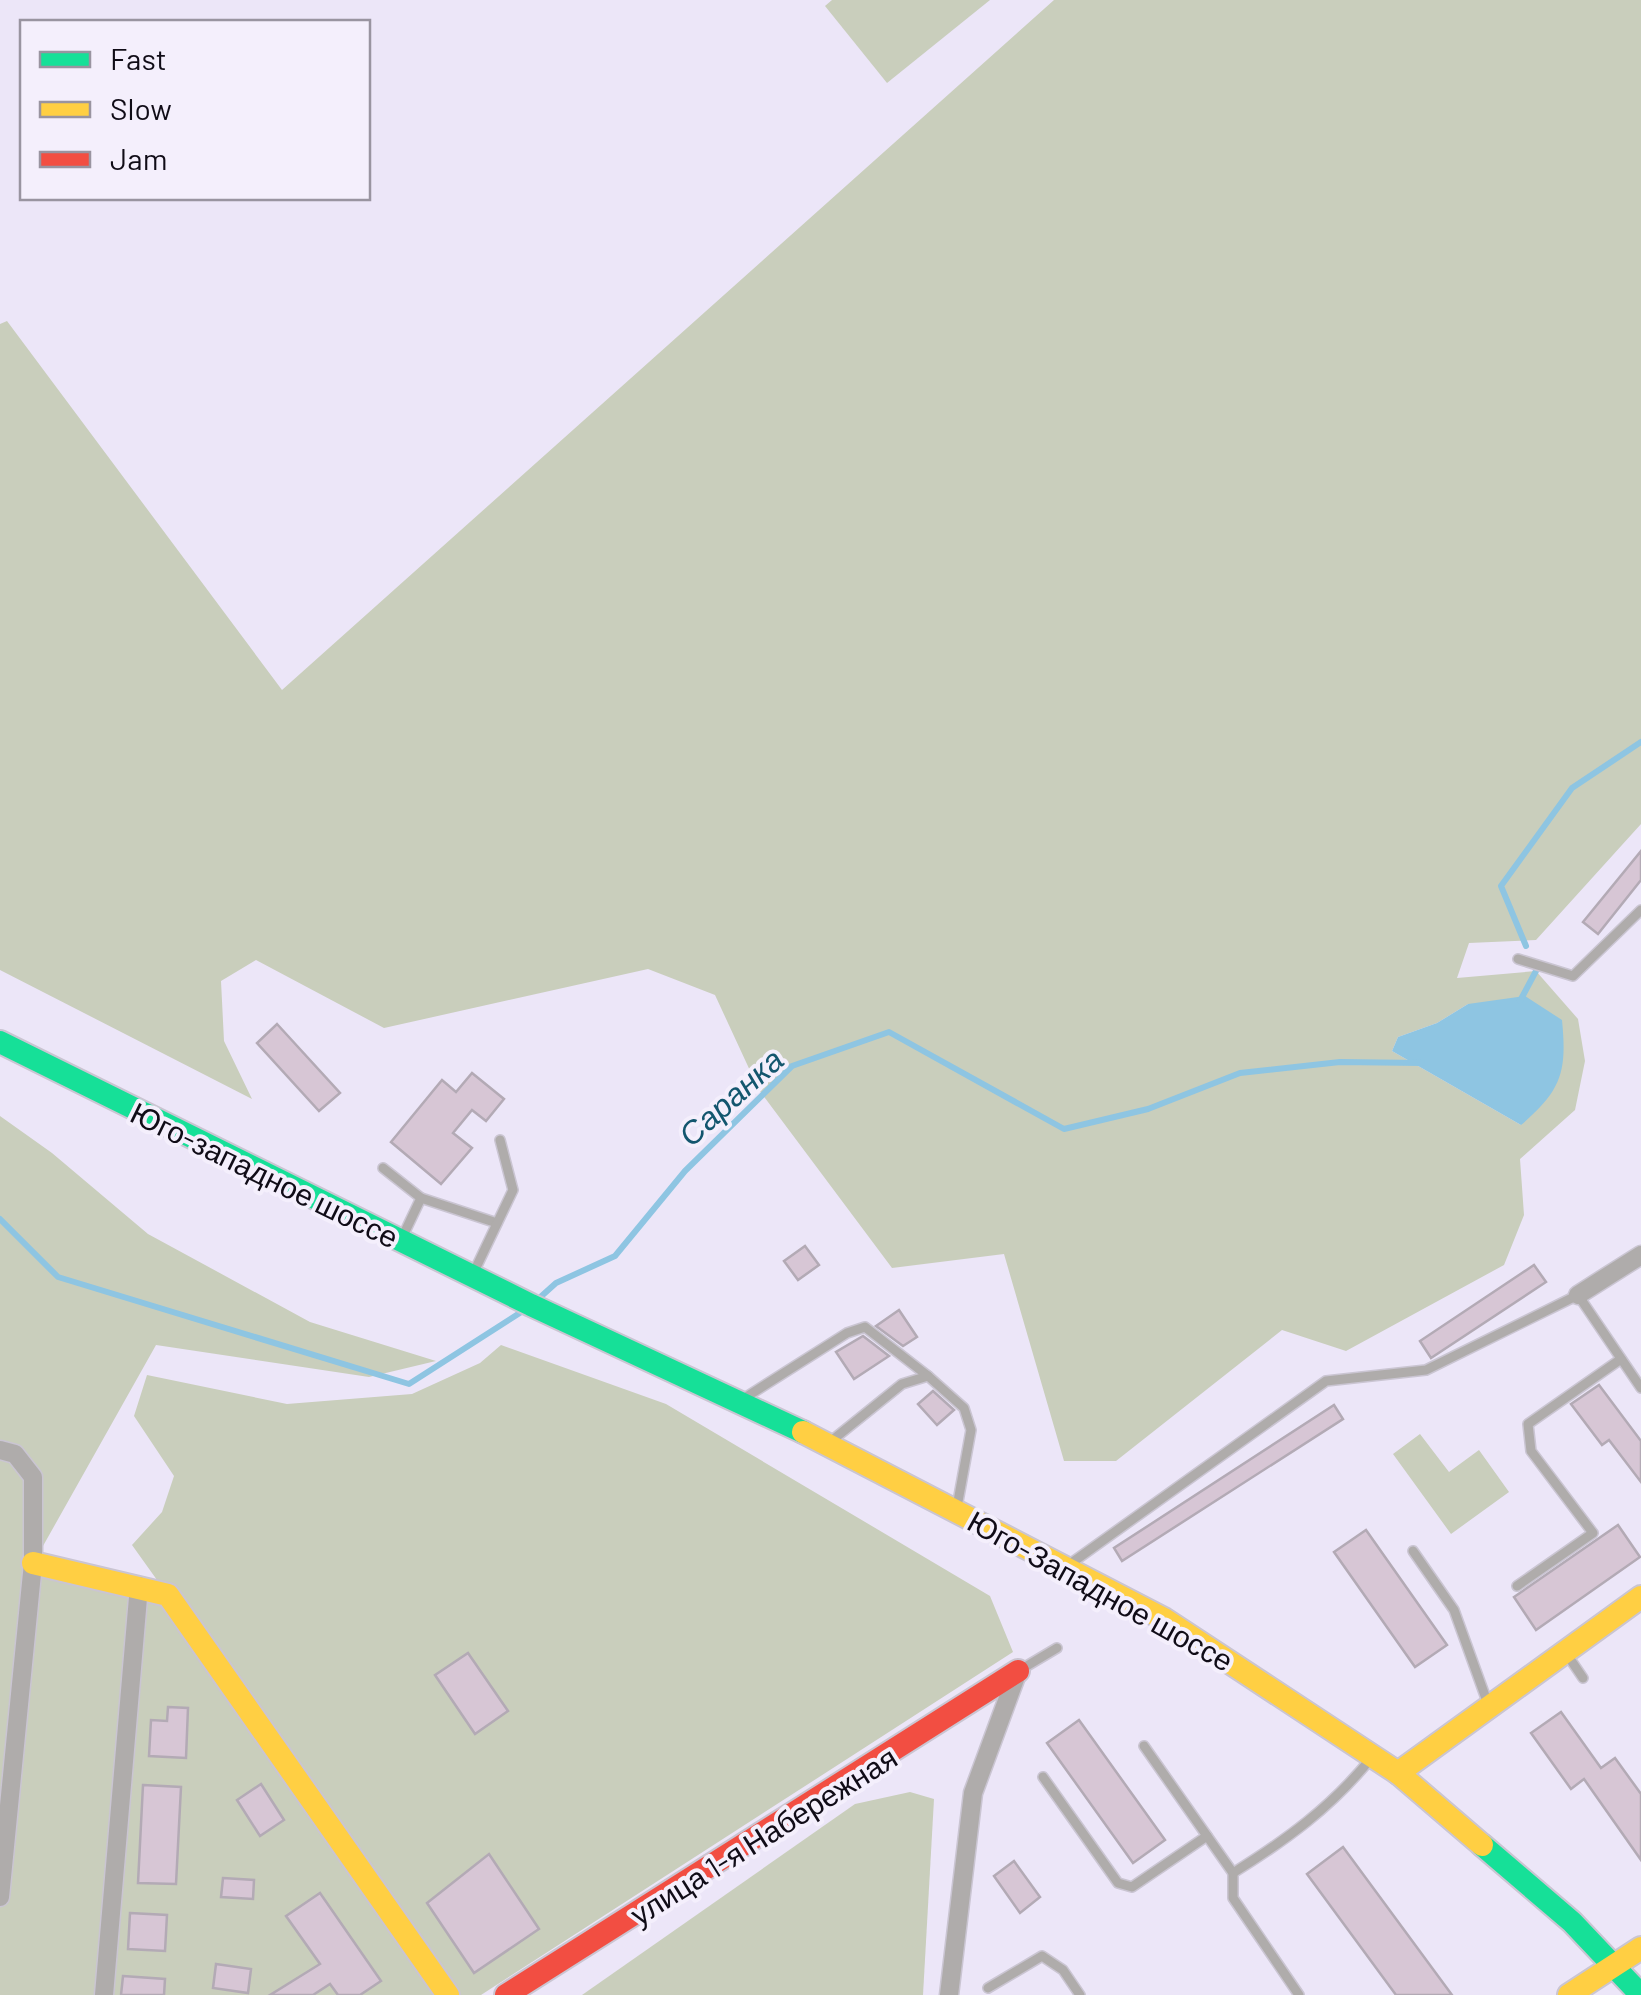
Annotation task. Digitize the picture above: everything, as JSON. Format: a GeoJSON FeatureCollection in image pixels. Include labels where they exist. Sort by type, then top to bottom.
{"type":"FeatureCollection","features":[{"type":"Feature","properties":{"kind":"main road","name":"Юго-западное шоссе"},"geometry":{"type":"LineString","coordinates":[[0,1042],[531,1306]]}},
{"type":"Feature","properties":{"kind":"main road","name":"Юго-Западное шоссе"},"geometry":{"type":"LineString","coordinates":[[531,1306],[828,1444],[1068,1565],[1164,1619],[1374,1754],[1535,1889],[1615,1964],[1640,1995]]}},
{"type":"Feature","properties":{"kind":"main road"},"geometry":{"type":"LineString","coordinates":[[34,1563],[168,1595],[264,1742],[306,1792],[448,1995]]}},
{"type":"Feature","properties":{"kind":"main road"},"geometry":{"type":"LineString","coordinates":[[1398,1773],[1488,1704],[1641,1597]]}},
{"type":"Feature","properties":{"kind":"main road","name":"улица 1-я Набережная"},"geometry":{"type":"LineString","coordinates":[[506,1995],[534,1987],[1018,1671]]}},
{"type":"Feature","properties":{"kind":"main road"},"geometry":{"type":"LineString","coordinates":[[1569,1995],[1641,1948]]}},
{"type":"Feature","properties":{"kind":"street"},"geometry":{"type":"LineString","coordinates":[[1578,1295],[1641,1255]]}},
{"type":"Feature","properties":{"kind":"street"},"geometry":{"type":"LineString","coordinates":[[0,1450],[15,1454],[33,1477],[34,1563],[0,1897]]}},
{"type":"Feature","properties":{"kind":"street"},"geometry":{"type":"LineString","coordinates":[[104,1995],[140,1586]]}},
{"type":"Feature","properties":{"kind":"street"},"geometry":{"type":"LineString","coordinates":[[950,1995],[972,1794],[1018,1671]]}},
{"type":"Feature","properties":{"kind":"lane"},"geometry":{"type":"LineString","coordinates":[[1518,959],[1573,976],[1641,910]]}},
{"type":"Feature","properties":{"kind":"lane"},"geometry":{"type":"LineString","coordinates":[[472,1276],[513,1190],[500,1140]]}},
{"type":"Feature","properties":{"kind":"lane"},"geometry":{"type":"LineString","coordinates":[[383,1168],[421,1198],[497,1223]]}},
{"type":"Feature","properties":{"kind":"lane"},"geometry":{"type":"LineString","coordinates":[[401,1241],[421,1198]]}},
{"type":"Feature","properties":{"kind":"lane"},"geometry":{"type":"LineString","coordinates":[[1068,1565],[1326,1381],[1426,1370],[1578,1295],[1641,1388]]}},
{"type":"Feature","properties":{"kind":"lane"},"geometry":{"type":"LineString","coordinates":[[738,1402],[847,1333],[866,1326],[964,1408],[970,1430],[956,1510]]}},
{"type":"Feature","properties":{"kind":"lane"},"geometry":{"type":"LineString","coordinates":[[1517,1586],[1592,1533],[1530,1451],[1528,1424],[1621,1360]]}},
{"type":"Feature","properties":{"kind":"lane"},"geometry":{"type":"LineString","coordinates":[[828,1444],[902,1384],[928,1376]]}},
{"type":"Feature","properties":{"kind":"lane"},"geometry":{"type":"LineString","coordinates":[[1413,1551],[1454,1610],[1488,1704]]}},
{"type":"Feature","properties":{"kind":"lane"},"geometry":{"type":"LineString","coordinates":[[1018,1671],[1057,1648]]}},
{"type":"Feature","properties":{"kind":"lane"},"geometry":{"type":"LineString","coordinates":[[1564,1651],[1584,1678]]}},
{"type":"Feature","properties":{"kind":"lane"},"geometry":{"type":"LineString","coordinates":[[1144,1746],[1233,1873],[1233,1898],[1299,1995]]}},
{"type":"Feature","properties":{"kind":"lane"},"geometry":{"type":"LineString","coordinates":[[1233,1873],[1303,1827],[1345,1790],[1374,1754]]}},
{"type":"Feature","properties":{"kind":"lane"},"geometry":{"type":"LineString","coordinates":[[1043,1777],[1118,1883],[1132,1887],[1208,1836]]}},
{"type":"Feature","properties":{"kind":"lane"},"geometry":{"type":"LineString","coordinates":[[988,1988],[1042,1956],[1063,1970],[1080,1995]]}},
{"type":"Feature","properties":{"kind":"green space"},"geometry":{"type":"Polygon","coordinates":[[[832,0],[990,0],[887,83],[825,6],[832,0]]]}},
{"type":"Feature","properties":{"kind":"green space"},"geometry":{"type":"Polygon","coordinates":[[[1054,0],[1641,0],[1641,824],[1536,940],[1469,943],[1457,978],[1536,971],[1578,1019],[1585,1061],[1575,1110],[1520,1159],[1524,1215],[1504,1265],[1346,1351],[1282,1330],[1116,1461],[1064,1461],[1004,1254],[892,1268],[759,1090],[715,995],[648,969],[384,1028],[256,960],[221,981],[224,1041],[252,1099],[0,970],[0,324],[7,321],[282,690],[1054,0]],[[1468,1004],[1437,1023],[1398,1037],[1392,1051],[1521,1125],[1468,1004]]]}},
{"type":"Feature","properties":{"kind":"green space"},"geometry":{"type":"Polygon","coordinates":[[[0,1116],[52,1153],[148,1234],[310,1322],[436,1361],[369,1377],[156,1345],[34,1562],[167,1594],[132,1545],[162,1512],[174,1476],[134,1416],[147,1375],[287,1404],[412,1394],[480,1363],[501,1345],[666,1404],[990,1596],[1013,1652],[481,1995],[0,1995],[0,1116]]]}},
{"type":"Feature","properties":{"kind":"green space"},"geometry":{"type":"Polygon","coordinates":[[[1420,1434],[1449,1472],[1479,1450],[1509,1492],[1451,1534],[1393,1454],[1420,1434]]]}},
{"type":"Feature","properties":{"kind":"green space"},"geometry":{"type":"Polygon","coordinates":[[[910,1792],[934,1799],[923,1995],[582,1995],[855,1804],[910,1792]]]}},
{"type":"Feature","properties":{"kind":"water"},"geometry":{"type":"Polygon","coordinates":[[[1525,996],[1562,1020],[1563,1053],[1553,1090],[1521,1125],[1392,1051],[1398,1037],[1437,1023],[1468,1004],[1525,996]]]}},
{"type":"Feature","properties":{"kind":"building"},"geometry":{"type":"Polygon","coordinates":[[[1641,851],[1641,880],[1598,934],[1583,922],[1641,851]]]}},
{"type":"Feature","properties":{"kind":"building"},"geometry":{"type":"Polygon","coordinates":[[[277,1024],[340,1093],[319,1111],[257,1043],[277,1024]]]}},
{"type":"Feature","properties":{"kind":"building"},"geometry":{"type":"Polygon","coordinates":[[[472,1073],[504,1099],[486,1121],[472,1110],[453,1133],[472,1148],[441,1184],[391,1142],[442,1080],[456,1092],[472,1073]]]}},
{"type":"Feature","properties":{"kind":"building"},"geometry":{"type":"Polygon","coordinates":[[[805,1246],[819,1265],[798,1280],[784,1261],[805,1246]]]}},
{"type":"Feature","properties":{"kind":"building"},"geometry":{"type":"Polygon","coordinates":[[[1534,1265],[1546,1282],[1431,1358],[1420,1341],[1534,1265]]]}},
{"type":"Feature","properties":{"kind":"building"},"geometry":{"type":"Polygon","coordinates":[[[899,1310],[917,1337],[903,1346],[876,1326],[899,1310]]]}},
{"type":"Feature","properties":{"kind":"building"},"geometry":{"type":"Polygon","coordinates":[[[863,1336],[889,1356],[854,1379],[836,1352],[863,1336]]]}},
{"type":"Feature","properties":{"kind":"building"},"geometry":{"type":"Polygon","coordinates":[[[1599,1385],[1641,1441],[1641,1482],[1609,1440],[1602,1445],[1571,1404],[1599,1385]]]}},
{"type":"Feature","properties":{"kind":"building"},"geometry":{"type":"Polygon","coordinates":[[[933,1391],[954,1410],[937,1425],[918,1404],[933,1391]]]}},
{"type":"Feature","properties":{"kind":"building"},"geometry":{"type":"Polygon","coordinates":[[[1334,1405],[1343,1419],[1122,1561],[1114,1548],[1334,1405]]]}},
{"type":"Feature","properties":{"kind":"building"},"geometry":{"type":"Polygon","coordinates":[[[1618,1525],[1640,1557],[1536,1630],[1514,1597],[1618,1525]]]}},
{"type":"Feature","properties":{"kind":"building"},"geometry":{"type":"Polygon","coordinates":[[[1366,1530],[1447,1645],[1415,1667],[1334,1552],[1366,1530]]]}},
{"type":"Feature","properties":{"kind":"building"},"geometry":{"type":"Polygon","coordinates":[[[468,1653],[508,1711],[475,1734],[435,1675],[468,1653]]]}},
{"type":"Feature","properties":{"kind":"building"},"geometry":{"type":"Polygon","coordinates":[[[168,1707],[188,1708],[186,1758],[149,1756],[151,1720],[167,1721],[168,1707]]]}},
{"type":"Feature","properties":{"kind":"building"},"geometry":{"type":"Polygon","coordinates":[[[1561,1712],[1601,1768],[1615,1758],[1641,1794],[1641,1860],[1584,1779],[1571,1789],[1531,1733],[1561,1712]]]}},
{"type":"Feature","properties":{"kind":"building"},"geometry":{"type":"Polygon","coordinates":[[[1079,1720],[1165,1840],[1133,1863],[1047,1743],[1079,1720]]]}},
{"type":"Feature","properties":{"kind":"building"},"geometry":{"type":"Polygon","coordinates":[[[261,1784],[284,1820],[260,1836],[237,1800],[261,1784]]]}},
{"type":"Feature","properties":{"kind":"building"},"geometry":{"type":"Polygon","coordinates":[[[143,1785],[181,1787],[176,1884],[138,1883],[143,1785]]]}},
{"type":"Feature","properties":{"kind":"building"},"geometry":{"type":"Polygon","coordinates":[[[1343,1847],[1452,1995],[1396,1995],[1307,1874],[1343,1847]]]}},
{"type":"Feature","properties":{"kind":"building"},"geometry":{"type":"Polygon","coordinates":[[[489,1854],[539,1929],[474,1973],[427,1903],[489,1854]]]}},
{"type":"Feature","properties":{"kind":"building"},"geometry":{"type":"Polygon","coordinates":[[[1014,1861],[1040,1897],[1020,1913],[994,1876],[1014,1861]]]}},
{"type":"Feature","properties":{"kind":"building"},"geometry":{"type":"Polygon","coordinates":[[[223,1878],[254,1880],[253,1899],[221,1897],[223,1878]]]}},
{"type":"Feature","properties":{"kind":"building"},"geometry":{"type":"Polygon","coordinates":[[[320,1893],[381,1981],[360,1995],[338,1995],[330,1984],[313,1995],[270,1995],[320,1964],[286,1916],[320,1893]]]}},
{"type":"Feature","properties":{"kind":"building"},"geometry":{"type":"Polygon","coordinates":[[[130,1913],[167,1915],[165,1951],[128,1949],[130,1913]]]}},
{"type":"Feature","properties":{"kind":"building"},"geometry":{"type":"Polygon","coordinates":[[[216,1964],[251,1969],[248,1993],[213,1988],[216,1964]]]}},
{"type":"Feature","properties":{"kind":"building"},"geometry":{"type":"Polygon","coordinates":[[[123,1976],[165,1979],[164,1995],[121,1995],[123,1976]]]}},
{"type":"Feature","properties":{"kind":"waterway","name":"Саранка"},"geometry":{"type":"LineString","coordinates":[[1526,946],[1501,886],[1572,788],[1641,742]]}},
{"type":"Feature","properties":{"kind":"waterway","name":"Саранка"},"geometry":{"type":"LineString","coordinates":[[1520,1001],[1536,971]]}},
{"type":"Feature","properties":{"kind":"waterway","name":"Саранка"},"geometry":{"type":"LineString","coordinates":[[536,1301],[556,1283],[615,1256],[685,1171],[792,1066],[889,1032],[1064,1129],[1148,1109],[1240,1073],[1340,1062],[1422,1063]]}},
{"type":"Feature","properties":{"kind":"waterway","name":"Саранка"},"geometry":{"type":"LineString","coordinates":[[0,1219],[58,1277],[409,1384],[526,1309]]}},
{"type":"Feature","properties":{"kind":"traffic: fast"},"geometry":{"type":"LineString","coordinates":[[0,1042],[531,1305],[803,1432]]}},
{"type":"Feature","properties":{"kind":"traffic: fast"},"geometry":{"type":"LineString","coordinates":[[1482,1845],[1572,1922],[1641,1995]]}},
{"type":"Feature","properties":{"kind":"traffic: slow"},"geometry":{"type":"LineString","coordinates":[[803,1432],[1164,1619],[1398,1773],[1482,1845]]}},
{"type":"Feature","properties":{"kind":"traffic: slow"},"geometry":{"type":"LineString","coordinates":[[33,1563],[168,1595],[448,1995]]}},
{"type":"Feature","properties":{"kind":"traffic: slow"},"geometry":{"type":"LineString","coordinates":[[1398,1773],[1641,1597]]}},
{"type":"Feature","properties":{"kind":"traffic: slow"},"geometry":{"type":"LineString","coordinates":[[1569,1995],[1641,1948]]}},
{"type":"Feature","properties":{"kind":"traffic: jam"},"geometry":{"type":"LineString","coordinates":[[506,1995],[1018,1671]]}}]}
